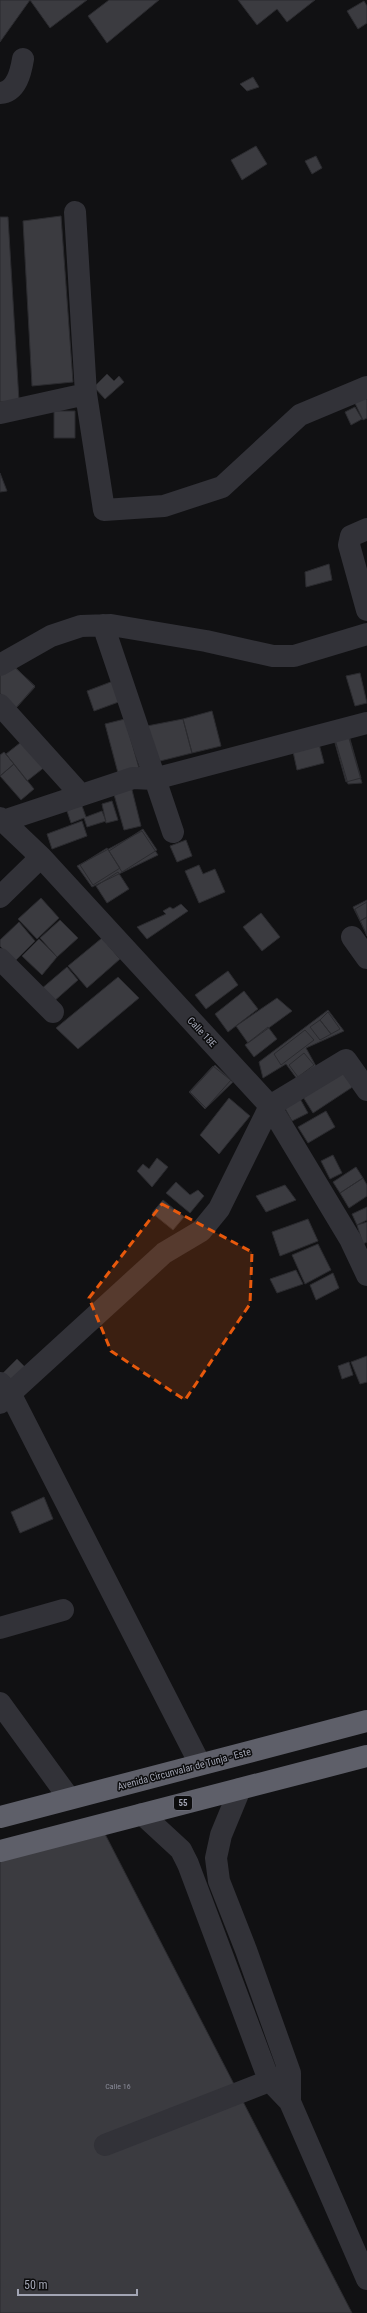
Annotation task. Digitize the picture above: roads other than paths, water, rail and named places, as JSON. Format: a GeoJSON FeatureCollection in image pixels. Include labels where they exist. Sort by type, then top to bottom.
{"type":"FeatureCollection","features":[{"type":"Feature","properties":{"kind":"highway","name":"Avenida Circunvalar de Tunja - Este"},"geometry":{"type":"LineString","coordinates":[[0,1816],[367,1721]]}},
{"type":"Feature","properties":{"kind":"highway","name":"55"},"geometry":{"type":"LineString","coordinates":[[0,1851],[367,1756]]}},
{"type":"Feature","properties":{"kind":"street"},"geometry":{"type":"LineString","coordinates":[[0,94],[4,93],[19,79],[23,59]]}},
{"type":"Feature","properties":{"kind":"street"},"geometry":{"type":"LineString","coordinates":[[75,212],[86,394],[104,510],[164,506],[222,486],[300,415],[367,387]]}},
{"type":"Feature","properties":{"kind":"street"},"geometry":{"type":"LineString","coordinates":[[0,413],[86,394]]}},
{"type":"Feature","properties":{"kind":"street"},"geometry":{"type":"LineString","coordinates":[[367,529],[351,536],[349,545],[367,610]]}},
{"type":"Feature","properties":{"kind":"street"},"geometry":{"type":"LineString","coordinates":[[0,665],[51,636],[81,626],[103,625],[206,641],[274,656],[294,656],[367,634]]}},
{"type":"Feature","properties":{"kind":"street"},"geometry":{"type":"LineString","coordinates":[[103,625],[173,832]]}},
{"type":"Feature","properties":{"kind":"street"},"geometry":{"type":"LineString","coordinates":[[0,705],[81,795]]}},
{"type":"Feature","properties":{"kind":"street"},"geometry":{"type":"LineString","coordinates":[[2,819],[133,778],[154,779],[367,724]]}},
{"type":"Feature","properties":{"kind":"street","name":"Calle 18E"},"geometry":{"type":"LineString","coordinates":[[2,819],[41,857],[270,1106],[350,1239],[367,1275]]}},
{"type":"Feature","properties":{"kind":"street"},"geometry":{"type":"LineString","coordinates":[[0,898],[41,857]]}},
{"type":"Feature","properties":{"kind":"street"},"geometry":{"type":"LineString","coordinates":[[352,937],[367,958]]}},
{"type":"Feature","properties":{"kind":"street"},"geometry":{"type":"LineString","coordinates":[[0,959],[52,1012]]}},
{"type":"Feature","properties":{"kind":"street"},"geometry":{"type":"LineString","coordinates":[[200,1764],[4,1394],[164,1253],[201,1231],[218,1209],[270,1106],[346,1060],[367,1090]]}},
{"type":"Feature","properties":{"kind":"street"},"geometry":{"type":"LineString","coordinates":[[0,1628],[63,1610]]}},
{"type":"Feature","properties":{"kind":"street"},"geometry":{"type":"LineString","coordinates":[[0,1703],[69,1798]]}},
{"type":"Feature","properties":{"kind":"street"},"geometry":{"type":"LineString","coordinates":[[240,1789],[221,1835],[216,1858],[218,1882],[260,1988],[290,2073],[290,2102]]}},
{"type":"Feature","properties":{"kind":"street"},"geometry":{"type":"LineString","coordinates":[[142,1814],[181,1850],[188,1864],[236,1996],[269,2080],[290,2102],[367,2279]]}},
{"type":"Feature","properties":{"kind":"street"},"geometry":{"type":"LineString","coordinates":[[236,1996],[260,1988]]}},
{"type":"Feature","properties":{"kind":"street"},"geometry":{"type":"LineString","coordinates":[[105,2145],[290,2073]]}}]}
